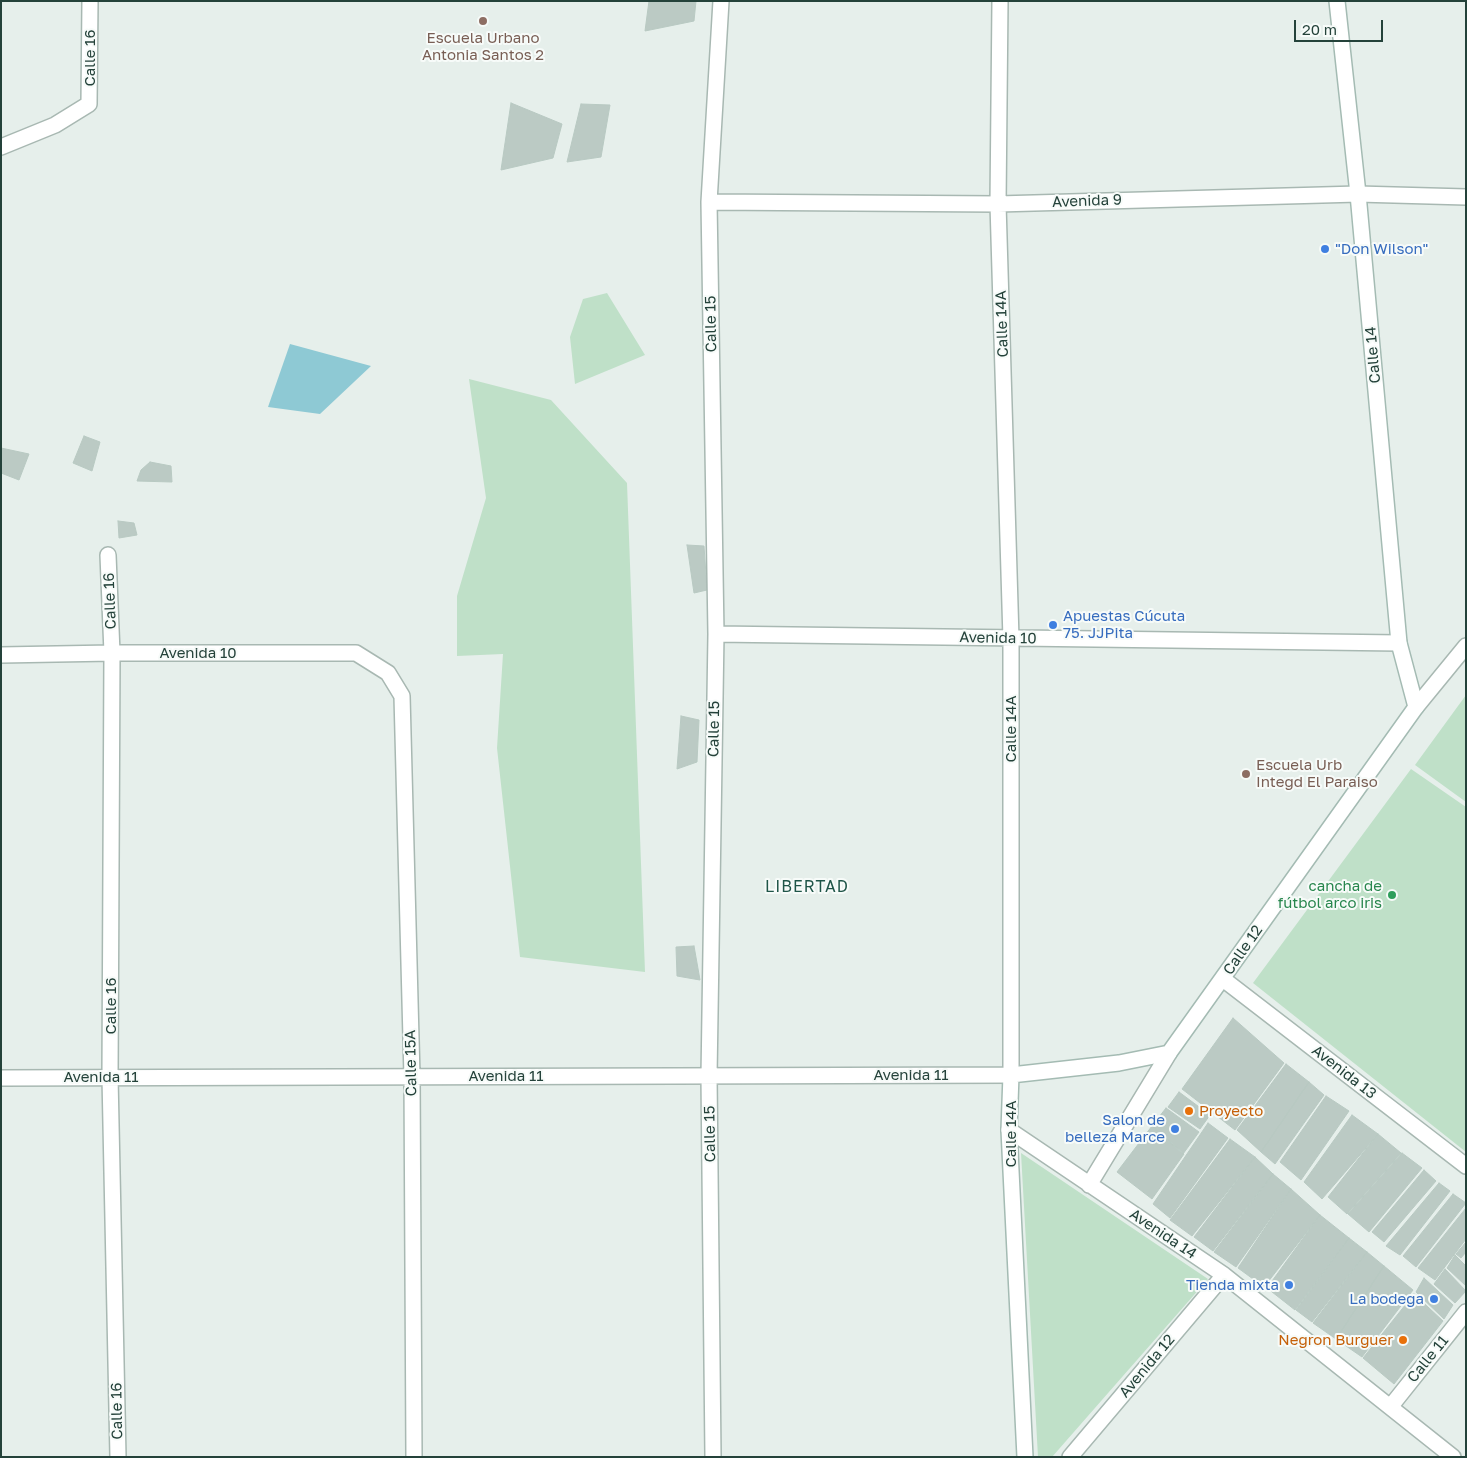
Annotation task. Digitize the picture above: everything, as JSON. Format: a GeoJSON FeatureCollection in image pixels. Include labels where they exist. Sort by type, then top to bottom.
{"type":"FeatureCollection","features":[{"type":"Feature","properties":{"kind":"street","name":"Calle 16"},"geometry":{"type":"LineString","coordinates":[[1,147],[55,126],[89,104],[90,1]]}},
{"type":"Feature","properties":{"kind":"street","name":"Calle 15"},"geometry":{"type":"LineString","coordinates":[[713,1457],[709,1076],[716,634],[709,202],[721,1]]}},
{"type":"Feature","properties":{"kind":"street","name":"Calle 14A"},"geometry":{"type":"LineString","coordinates":[[1000,1],[998,204],[1011,639],[1011,1075],[1009,1130],[1025,1457]]}},
{"type":"Feature","properties":{"kind":"street","name":"Calle 14"},"geometry":{"type":"LineString","coordinates":[[1337,1],[1358,194],[1399,643],[1416,707]]}},
{"type":"Feature","properties":{"kind":"street","name":"Avenida 9"},"geometry":{"type":"LineString","coordinates":[[709,202],[998,204],[1358,194],[1466,197]]}},
{"type":"Feature","properties":{"kind":"street","name":"Calle 16"},"geometry":{"type":"LineString","coordinates":[[108,555],[112,653],[110,1077],[118,1457]]}},
{"type":"Feature","properties":{"kind":"street","name":"Avenida 10"},"geometry":{"type":"LineString","coordinates":[[716,634],[1399,643]]}},
{"type":"Feature","properties":{"kind":"street","name":"Calle 12"},"geometry":{"type":"LineString","coordinates":[[1089,1185],[1169,1053],[1416,707],[1466,646]]}},
{"type":"Feature","properties":{"kind":"street","name":"Avenida 10"},"geometry":{"type":"LineString","coordinates":[[1,655],[356,653],[388,673]]}},
{"type":"Feature","properties":{"kind":"street","name":"Calle 15A"},"geometry":{"type":"LineString","coordinates":[[388,673],[402,696],[412,1077],[414,1457]]}},
{"type":"Feature","properties":{"kind":"street","name":"Avenida 13"},"geometry":{"type":"LineString","coordinates":[[1223,979],[1466,1166]]}},
{"type":"Feature","properties":{"kind":"street"},"geometry":{"type":"LineString","coordinates":[[1011,1075],[1118,1063],[1169,1053]]}},
{"type":"Feature","properties":{"kind":"street","name":"Avenida 11"},"geometry":{"type":"LineString","coordinates":[[1,1078],[1011,1075]]}},
{"type":"Feature","properties":{"kind":"street","name":"Avenida 14"},"geometry":{"type":"LineString","coordinates":[[1009,1130],[1224,1275],[1453,1457]]}},
{"type":"Feature","properties":{"kind":"street","name":"Avenida 12"},"geometry":{"type":"LineString","coordinates":[[1070,1457],[1224,1275]]}},
{"type":"Feature","properties":{"kind":"street","name":"Calle 11"},"geometry":{"type":"LineString","coordinates":[[1391,1406],[1466,1312]]}},
{"type":"Feature","properties":{"kind":"green space"},"geometry":{"type":"Polygon","coordinates":[[[607,293],[645,355],[575,384],[570,337],[583,299],[607,293]]]}},
{"type":"Feature","properties":{"kind":"green space"},"geometry":{"type":"Polygon","coordinates":[[[469,379],[551,400],[627,483],[645,972],[520,957],[497,748],[503,654],[457,656],[457,596],[486,498],[469,379]]]}},
{"type":"Feature","properties":{"kind":"green space"},"geometry":{"type":"Polygon","coordinates":[[[1466,695],[1466,802],[1415,765],[1466,695]]]}},
{"type":"Feature","properties":{"kind":"green space","name":"cancha de fútbol arco iris"},"geometry":{"type":"Polygon","coordinates":[[[1411,769],[1466,807],[1466,1152],[1253,983],[1411,769]]]}},
{"type":"Feature","properties":{"kind":"green space"},"geometry":{"type":"Polygon","coordinates":[[[1021,1153],[1208,1279],[1052,1457],[1038,1457],[1021,1153]]]}},
{"type":"Feature","properties":{"kind":"water"},"geometry":{"type":"Polygon","coordinates":[[[290,344],[371,366],[320,414],[268,407],[290,344]]]}},
{"type":"Feature","properties":{"kind":"building"},"geometry":{"type":"Polygon","coordinates":[[[649,1],[696,1],[694,21],[645,31],[649,1]]]}},
{"type":"Feature","properties":{"kind":"building"},"geometry":{"type":"Polygon","coordinates":[[[511,103],[562,124],[553,158],[501,170],[511,103]]]}},
{"type":"Feature","properties":{"kind":"building"},"geometry":{"type":"Polygon","coordinates":[[[581,104],[610,105],[601,157],[567,162],[581,104]]]}},
{"type":"Feature","properties":{"kind":"building"},"geometry":{"type":"Polygon","coordinates":[[[84,436],[100,442],[92,471],[73,463],[84,436]]]}},
{"type":"Feature","properties":{"kind":"building"},"geometry":{"type":"Polygon","coordinates":[[[1,448],[29,454],[19,480],[1,473],[1,448]]]}},
{"type":"Feature","properties":{"kind":"building"},"geometry":{"type":"Polygon","coordinates":[[[150,462],[171,466],[172,482],[137,481],[141,470],[150,462]]]}},
{"type":"Feature","properties":{"kind":"building"},"geometry":{"type":"Polygon","coordinates":[[[118,521],[134,523],[137,535],[119,538],[118,521]]]}},
{"type":"Feature","properties":{"kind":"building"},"geometry":{"type":"Polygon","coordinates":[[[687,545],[704,546],[707,590],[694,593],[687,545]]]}},
{"type":"Feature","properties":{"kind":"building"},"geometry":{"type":"Polygon","coordinates":[[[681,716],[699,720],[697,762],[677,769],[681,716]]]}},
{"type":"Feature","properties":{"kind":"building"},"geometry":{"type":"Polygon","coordinates":[[[694,946],[700,980],[677,976],[676,947],[694,946]]]}},
{"type":"Feature","properties":{"kind":"building"},"geometry":{"type":"Polygon","coordinates":[[[1233,1018],[1284,1063],[1235,1130],[1182,1089],[1233,1018]]]}},
{"type":"Feature","properties":{"kind":"building"},"geometry":{"type":"Polygon","coordinates":[[[1286,1064],[1309,1082],[1261,1152],[1237,1130],[1286,1064]]]}},
{"type":"Feature","properties":{"kind":"building"},"geometry":{"type":"Polygon","coordinates":[[[1309,1082],[1324,1095],[1275,1164],[1261,1152],[1309,1082]]]}},
{"type":"Feature","properties":{"kind":"building","name":"Proyecto"},"geometry":{"type":"Polygon","coordinates":[[[1179,1092],[1210,1115],[1200,1129],[1168,1107],[1179,1092]]]}},
{"type":"Feature","properties":{"kind":"building"},"geometry":{"type":"Polygon","coordinates":[[[1326,1096],[1349,1111],[1301,1180],[1280,1162],[1326,1096]]]}},
{"type":"Feature","properties":{"kind":"building","name":"Salon de belleza Marce"},"geometry":{"type":"Polygon","coordinates":[[[1166,1108],[1199,1132],[1183,1154],[1152,1126],[1166,1108]]]}},
{"type":"Feature","properties":{"kind":"building"},"geometry":{"type":"Polygon","coordinates":[[[1352,1115],[1378,1134],[1322,1199],[1304,1182],[1352,1115]]]}},
{"type":"Feature","properties":{"kind":"building"},"geometry":{"type":"Polygon","coordinates":[[[1208,1123],[1228,1138],[1170,1218],[1153,1204],[1208,1123]]]}},
{"type":"Feature","properties":{"kind":"building"},"geometry":{"type":"Polygon","coordinates":[[[1152,1126],[1184,1154],[1152,1199],[1117,1172],[1152,1126]]]}},
{"type":"Feature","properties":{"kind":"building"},"geometry":{"type":"Polygon","coordinates":[[[1378,1134],[1401,1153],[1347,1214],[1328,1197],[1378,1134]]]}},
{"type":"Feature","properties":{"kind":"building"},"geometry":{"type":"Polygon","coordinates":[[[1230,1139],[1255,1157],[1192,1236],[1170,1220],[1230,1139]]]}},
{"type":"Feature","properties":{"kind":"building"},"geometry":{"type":"Polygon","coordinates":[[[1402,1153],[1422,1168],[1369,1232],[1348,1214],[1402,1153]]]}},
{"type":"Feature","properties":{"kind":"building"},"geometry":{"type":"Polygon","coordinates":[[[1255,1157],[1273,1174],[1213,1251],[1194,1237],[1255,1157]]]}},
{"type":"Feature","properties":{"kind":"building"},"geometry":{"type":"Polygon","coordinates":[[[1424,1170],[1436,1181],[1384,1242],[1372,1232],[1424,1170]]]}},
{"type":"Feature","properties":{"kind":"building"},"geometry":{"type":"Polygon","coordinates":[[[1273,1174],[1291,1189],[1236,1267],[1214,1252],[1273,1174]]]}},
{"type":"Feature","properties":{"kind":"building"},"geometry":{"type":"Polygon","coordinates":[[[1439,1183],[1450,1191],[1400,1255],[1386,1246],[1439,1183]]]}},
{"type":"Feature","properties":{"kind":"building"},"geometry":{"type":"Polygon","coordinates":[[[1291,1189],[1320,1215],[1264,1287],[1238,1268],[1291,1189]]]}},
{"type":"Feature","properties":{"kind":"building"},"geometry":{"type":"Polygon","coordinates":[[[1453,1194],[1466,1203],[1416,1267],[1403,1256],[1453,1194]]]}},
{"type":"Feature","properties":{"kind":"building"},"geometry":{"type":"Polygon","coordinates":[[[1466,1208],[1466,1239],[1435,1280],[1418,1268],[1466,1208]]]}},
{"type":"Feature","properties":{"kind":"building"},"geometry":{"type":"Polygon","coordinates":[[[1320,1215],[1349,1238],[1295,1310],[1267,1288],[1320,1215]]]}},
{"type":"Feature","properties":{"kind":"building"},"geometry":{"type":"Polygon","coordinates":[[[1349,1238],[1367,1252],[1312,1322],[1296,1310],[1349,1238]]]}},
{"type":"Feature","properties":{"kind":"building"},"geometry":{"type":"Polygon","coordinates":[[[1466,1242],[1466,1252],[1461,1258],[1456,1254],[1466,1242]]]}},
{"type":"Feature","properties":{"kind":"building"},"geometry":{"type":"Polygon","coordinates":[[[1367,1252],[1384,1266],[1336,1339],[1313,1323],[1367,1252]]]}},
{"type":"Feature","properties":{"kind":"building"},"geometry":{"type":"Polygon","coordinates":[[[1455,1255],[1466,1266],[1466,1286],[1447,1268],[1455,1255]]]}},
{"type":"Feature","properties":{"kind":"building"},"geometry":{"type":"Polygon","coordinates":[[[1384,1266],[1413,1290],[1362,1357],[1336,1339],[1384,1266]]]}},
{"type":"Feature","properties":{"kind":"building"},"geometry":{"type":"Polygon","coordinates":[[[1445,1269],[1466,1291],[1455,1303],[1434,1284],[1445,1269]]]}},
{"type":"Feature","properties":{"kind":"building","name":"La bodega"},"geometry":{"type":"Polygon","coordinates":[[[1424,1278],[1453,1305],[1444,1319],[1416,1292],[1424,1278]]]}},
{"type":"Feature","properties":{"kind":"building","name":"Negron Burguer"},"geometry":{"type":"Polygon","coordinates":[[[1414,1294],[1443,1321],[1394,1384],[1363,1358],[1414,1294]]]}},
{"type":"Feature","properties":{"kind":"place","name":"Escuela Urbano Antonia Santos 2"},"geometry":{"type":"Point","coordinates":[483,21]}},
{"type":"Feature","properties":{"kind":"place","name":"\"Don Wilson\""},"geometry":{"type":"Point","coordinates":[1325,249]}},
{"type":"Feature","properties":{"kind":"place","name":"Apuestas Cúcuta 75. JJPita"},"geometry":{"type":"Point","coordinates":[1053,625]}},
{"type":"Feature","properties":{"kind":"place","name":"Escuela Urb Integd El Paraiso"},"geometry":{"type":"Point","coordinates":[1246,774]}},
{"type":"Feature","properties":{"kind":"place","name":"cancha de fútbol arco iris"},"geometry":{"type":"Point","coordinates":[1392,895]}},
{"type":"Feature","properties":{"kind":"place","name":"Proyecto"},"geometry":{"type":"Point","coordinates":[1189,1111]}},
{"type":"Feature","properties":{"kind":"place","name":"Salon de belleza Marce"},"geometry":{"type":"Point","coordinates":[1175,1129]}},
{"type":"Feature","properties":{"kind":"place","name":"Tienda mixta"},"geometry":{"type":"Point","coordinates":[1289,1285]}},
{"type":"Feature","properties":{"kind":"place","name":"La bodega"},"geometry":{"type":"Point","coordinates":[1434,1299]}},
{"type":"Feature","properties":{"kind":"place","name":"Negron Burguer"},"geometry":{"type":"Point","coordinates":[1403,1340]}},
{"type":"Feature","properties":{"kind":"district","name":"LIBERTAD"},"geometry":{"type":"Point","coordinates":[807,887]}}]}
